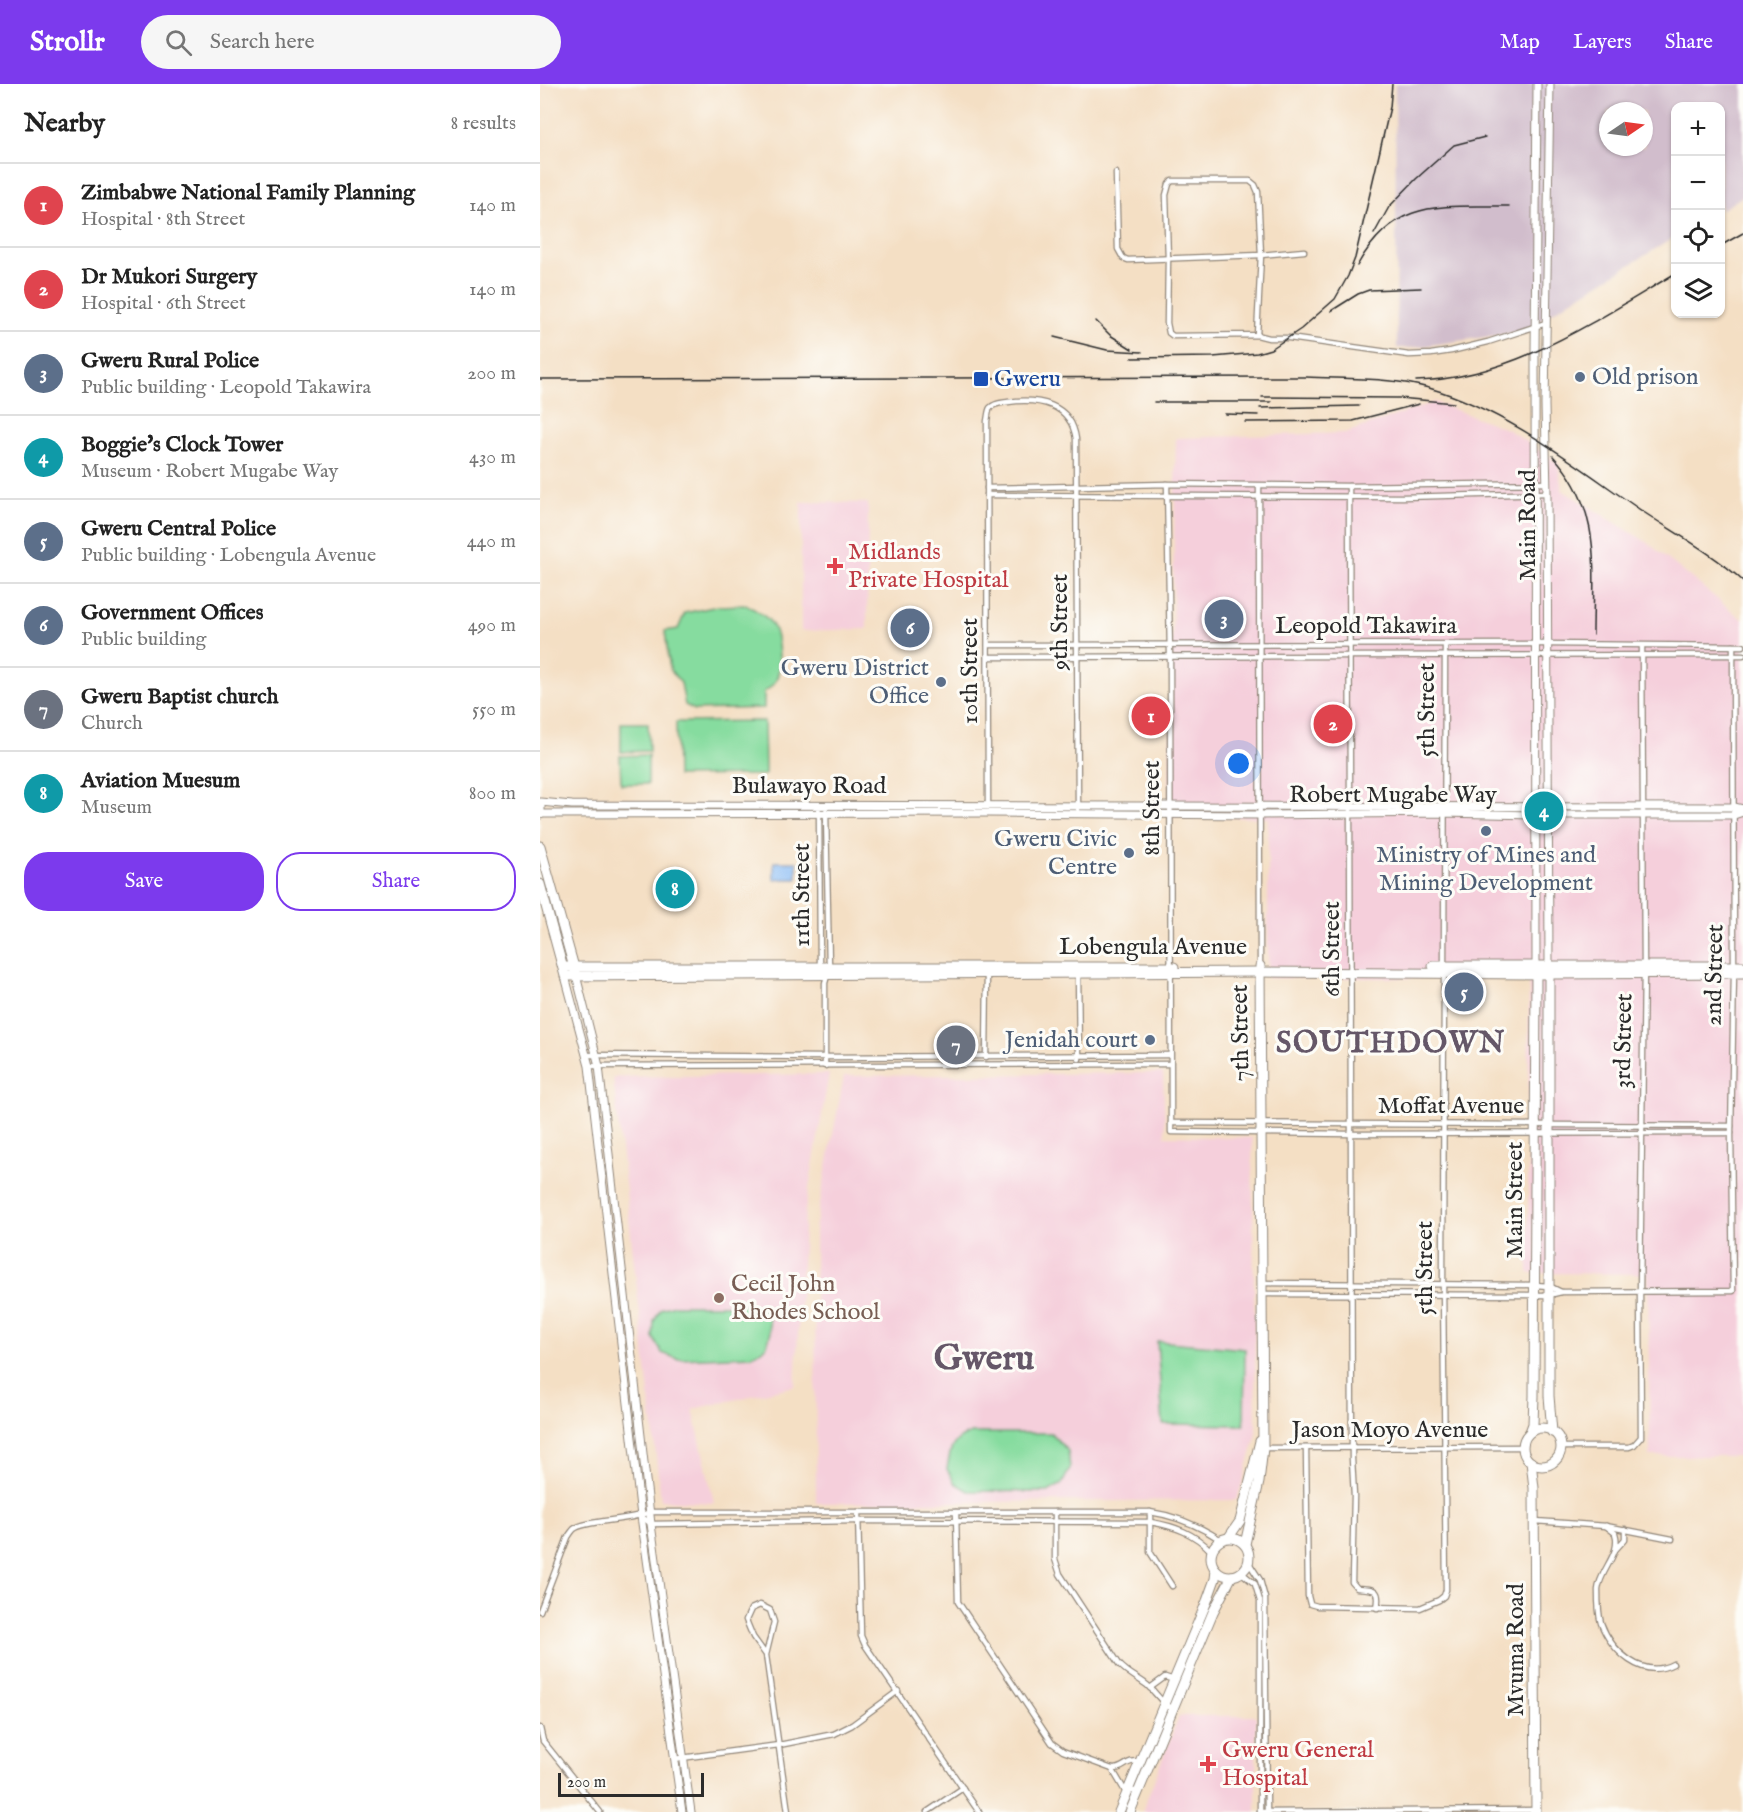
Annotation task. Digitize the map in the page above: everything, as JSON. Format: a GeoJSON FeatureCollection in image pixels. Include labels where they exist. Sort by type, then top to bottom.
{"type":"FeatureCollection","features":[{"type":"Feature","properties":{"kind":"highway"},"geometry":{"type":"LineString","coordinates":[[540,804],[540,814]]}},
{"type":"Feature","properties":{"kind":"highway"},"geometry":{"type":"LineString","coordinates":[[540,846],[575,971]]}},
{"type":"Feature","properties":{"kind":"highway"},"geometry":{"type":"LineString","coordinates":[[540,884],[564,972]]}},
{"type":"Feature","properties":{"kind":"highway","name":"7th Street"},"geometry":{"type":"LineString","coordinates":[[1245,1544],[1259,1482],[1262,1435],[1260,969]]}},
{"type":"Feature","properties":{"kind":"highway","name":"Lobengula Avenue"},"geometry":{"type":"LineString","coordinates":[[564,972],[1738,969]]}},
{"type":"Feature","properties":{"kind":"highway","name":"Main Street"},"geometry":{"type":"LineString","coordinates":[[1523,1448],[1533,1424],[1534,1396],[1536,970]]}},
{"type":"Feature","properties":{"kind":"highway","name":"Main Street"},"geometry":{"type":"LineString","coordinates":[[1549,970],[1550,1396],[1552,1432],[1557,1436],[1560,1447]]}},
{"type":"Feature","properties":{"kind":"highway"},"geometry":{"type":"LineString","coordinates":[[1535,1030],[1549,1031]]}},
{"type":"Feature","properties":{"kind":"highway"},"geometry":{"type":"LineString","coordinates":[[1535,1074],[1549,1074]]}},
{"type":"Feature","properties":{"kind":"highway"},"geometry":{"type":"LineString","coordinates":[[1534,1181],[1550,1182]]}},
{"type":"Feature","properties":{"kind":"highway"},"geometry":{"type":"LineString","coordinates":[[1534,1234],[1550,1234]]}},
{"type":"Feature","properties":{"kind":"highway"},"geometry":{"type":"LineString","coordinates":[[1534,1344],[1549,1345]]}},
{"type":"Feature","properties":{"kind":"highway"},"geometry":{"type":"LineString","coordinates":[[1534,1396],[1550,1396]]}},
{"type":"Feature","properties":{"kind":"highway"},"geometry":{"type":"LineString","coordinates":[[1530,1432],[1541,1428],[1552,1432]]}},
{"type":"Feature","properties":{"kind":"highway"},"geometry":{"type":"LineString","coordinates":[[1523,1448],[1531,1462],[1541,1466],[1557,1459],[1560,1447]]}},
{"type":"Feature","properties":{"kind":"highway","name":"7th Street"},"geometry":{"type":"LineString","coordinates":[[1225,1539],[1239,1521],[1260,1448]]}},
{"type":"Feature","properties":{"kind":"highway","name":"Mvuma Road"},"geometry":{"type":"LineString","coordinates":[[1531,1462],[1534,1488],[1536,1811]]}},
{"type":"Feature","properties":{"kind":"highway","name":"Mvuma Road"},"geometry":{"type":"LineString","coordinates":[[1534,1488],[1546,1465]]}},
{"type":"Feature","properties":{"kind":"highway"},"geometry":{"type":"LineString","coordinates":[[1119,1812],[1144,1764],[1168,1707],[1215,1579],[1216,1570],[1211,1558],[1212,1552],[1225,1539],[1235,1538],[1245,1544],[1250,1557],[1249,1563],[1237,1575],[1212,1612],[1178,1681]]}},
{"type":"Feature","properties":{"kind":"highway"},"geometry":{"type":"LineString","coordinates":[[1216,1570],[1226,1576],[1237,1575]]}},
{"type":"Feature","properties":{"kind":"highway"},"geometry":{"type":"LineString","coordinates":[[1130,1812],[1139,1791],[1144,1764]]}},
{"type":"Feature","properties":{"kind":"main road","name":"Main Road"},"geometry":{"type":"LineString","coordinates":[[1536,970],[1537,84]]}},
{"type":"Feature","properties":{"kind":"main road","name":"Main Road"},"geometry":{"type":"LineString","coordinates":[[1549,970],[1545,405],[1550,84]]}},
{"type":"Feature","properties":{"kind":"main road"},"geometry":{"type":"LineString","coordinates":[[1536,240],[1547,240]]}},
{"type":"Feature","properties":{"kind":"main road"},"geometry":{"type":"LineString","coordinates":[[1536,561],[1547,562]]}},
{"type":"Feature","properties":{"kind":"main road","name":"Bulawayo Road"},"geometry":{"type":"LineString","coordinates":[[540,804],[1078,809]]}},
{"type":"Feature","properties":{"kind":"main road"},"geometry":{"type":"LineString","coordinates":[[572,805],[573,814]]}},
{"type":"Feature","properties":{"kind":"main road","name":"Robert Mugabe Way"},"geometry":{"type":"LineString","coordinates":[[1078,809],[1170,810],[1261,807],[1350,811]]}},
{"type":"Feature","properties":{"kind":"main road","name":"Robert Mugabe Way"},"geometry":{"type":"LineString","coordinates":[[1170,810],[1260,815],[1536,807],[1548,811],[1642,815],[1734,815],[1743,811]]}},
{"type":"Feature","properties":{"kind":"main road","name":"Robert Mugabe Way"},"geometry":{"type":"LineString","coordinates":[[1444,810],[1536,815],[1548,811],[1642,807],[1734,807],[1743,811]]}},
{"type":"Feature","properties":{"kind":"main road","name":"Bulawayo Road"},"geometry":{"type":"LineString","coordinates":[[540,814],[823,814],[988,809]]}},
{"type":"Feature","properties":{"kind":"main road"},"geometry":{"type":"LineString","coordinates":[[575,971],[599,1066],[651,1524],[691,1812]]}},
{"type":"Feature","properties":{"kind":"main road"},"geometry":{"type":"LineString","coordinates":[[564,972],[589,1066],[641,1516],[682,1812]]}},
{"type":"Feature","properties":{"kind":"street"},"geometry":{"type":"LineString","coordinates":[[1116,173],[1118,249],[1121,255],[1128,260],[1304,251]]}},
{"type":"Feature","properties":{"kind":"street"},"geometry":{"type":"LineString","coordinates":[[1257,335],[1261,255],[1258,192],[1255,185],[1250,181],[1175,180],[1169,184],[1166,195],[1167,323],[1169,333],[1173,336],[1257,335],[1409,355],[1451,351],[1546,323]]}},
{"type":"Feature","properties":{"kind":"street","name":"10th Street"},"geometry":{"type":"LineString","coordinates":[[988,809],[987,422],[989,411],[997,404],[1039,401],[1055,407],[1067,417],[1074,425],[1075,431]]}},
{"type":"Feature","properties":{"kind":"street","name":"9th Street"},"geometry":{"type":"LineString","coordinates":[[1075,431],[1078,809]]}},
{"type":"Feature","properties":{"kind":"street"},"geometry":{"type":"LineString","coordinates":[[987,488],[1167,484],[1349,486],[1547,483]]}},
{"type":"Feature","properties":{"kind":"street","name":"8th Street"},"geometry":{"type":"LineString","coordinates":[[1167,484],[1170,645],[1171,1132]]}},
{"type":"Feature","properties":{"kind":"street"},"geometry":{"type":"LineString","coordinates":[[1445,485],[1445,495]]}},
{"type":"Feature","properties":{"kind":"street","name":"7th Street"},"geometry":{"type":"LineString","coordinates":[[1259,486],[1260,969]]}},
{"type":"Feature","properties":{"kind":"street","name":"6th Street"},"geometry":{"type":"LineString","coordinates":[[1349,486],[1353,1585],[1357,1588],[1376,1591],[1377,1608]]}},
{"type":"Feature","properties":{"kind":"street"},"geometry":{"type":"LineString","coordinates":[[987,495],[1259,497],[1547,493]]}},
{"type":"Feature","properties":{"kind":"street","name":"Leopold Takawira"},"geometry":{"type":"LineString","coordinates":[[988,645],[1743,646]]}},
{"type":"Feature","properties":{"kind":"street","name":"5th Street"},"geometry":{"type":"LineString","coordinates":[[1306,1448],[1310,1604],[1420,1608],[1432,1605],[1444,1596],[1446,1590],[1443,1448],[1445,645]]}},
{"type":"Feature","properties":{"kind":"street","name":"3rd Street"},"geometry":{"type":"LineString","coordinates":[[1560,1447],[1629,1447],[1641,1437],[1641,1126],[1644,970],[1642,646]]}},
{"type":"Feature","properties":{"kind":"street","name":"2nd Street"},"geometry":{"type":"LineString","coordinates":[[1640,1293],[1733,1291],[1731,1126],[1738,969],[1733,646]]}},
{"type":"Feature","properties":{"kind":"street","name":"Leopold Takawira"},"geometry":{"type":"LineString","coordinates":[[988,657],[1170,655],[1733,657],[1743,655]]}},
{"type":"Feature","properties":{"kind":"street","name":"11th Street"},"geometry":{"type":"LineString","coordinates":[[823,805],[825,1066]]}},
{"type":"Feature","properties":{"kind":"street","name":"11th Street"},"geometry":{"type":"LineString","coordinates":[[823,814],[824,973]]}},
{"type":"Feature","properties":{"kind":"street"},"geometry":{"type":"LineString","coordinates":[[1078,969],[1079,1065]]}},
{"type":"Feature","properties":{"kind":"street"},"geometry":{"type":"LineString","coordinates":[[987,970],[987,1065]]}},
{"type":"Feature","properties":{"kind":"street"},"geometry":{"type":"LineString","coordinates":[[586,1055],[902,1057],[1170,1055]]}},
{"type":"Feature","properties":{"kind":"street"},"geometry":{"type":"LineString","coordinates":[[659,1056],[659,1066]]}},
{"type":"Feature","properties":{"kind":"street"},"geometry":{"type":"LineString","coordinates":[[1034,1056],[1034,1065]]}},
{"type":"Feature","properties":{"kind":"street"},"geometry":{"type":"LineString","coordinates":[[902,1057],[902,1066]]}},
{"type":"Feature","properties":{"kind":"street"},"geometry":{"type":"LineString","coordinates":[[589,1066],[1170,1064]]}},
{"type":"Feature","properties":{"kind":"street","name":"Moffat Avenue"},"geometry":{"type":"LineString","coordinates":[[1171,1123],[1350,1134],[1444,1134],[1534,1128],[1731,1126]]}},
{"type":"Feature","properties":{"kind":"street","name":"Moffat Avenue"},"geometry":{"type":"LineString","coordinates":[[1171,1132],[1350,1124],[1445,1124],[1641,1134],[1731,1133]]}},
{"type":"Feature","properties":{"kind":"street"},"geometry":{"type":"LineString","coordinates":[[1261,1283],[1443,1284],[1561,1292],[1640,1293]]}},
{"type":"Feature","properties":{"kind":"street"},"geometry":{"type":"LineString","coordinates":[[1261,1294],[1443,1294],[1535,1289],[1561,1292]]}},
{"type":"Feature","properties":{"kind":"street","name":"Jason Moyo Avenue"},"geometry":{"type":"LineString","coordinates":[[1260,1448],[1523,1448]]}},
{"type":"Feature","properties":{"kind":"street"},"geometry":{"type":"LineString","coordinates":[[540,1611],[568,1537],[575,1528],[641,1516],[650,1512],[1150,1512],[1170,1515],[1187,1521],[1225,1539]]}},
{"type":"Feature","properties":{"kind":"street"},"geometry":{"type":"LineString","coordinates":[[757,1512],[757,1523]]}},
{"type":"Feature","properties":{"kind":"street"},"geometry":{"type":"LineString","coordinates":[[858,1512],[861,1636],[979,1812]]}},
{"type":"Feature","properties":{"kind":"street"},"geometry":{"type":"LineString","coordinates":[[956,1512],[957,1594],[962,1610],[1052,1743],[1063,1751],[1112,1769],[1120,1768],[1130,1761],[1144,1764]]}},
{"type":"Feature","properties":{"kind":"street"},"geometry":{"type":"LineString","coordinates":[[1054,1512],[1055,1559],[1060,1574],[1119,1664],[1150,1688],[1168,1707]]}},
{"type":"Feature","properties":{"kind":"street"},"geometry":{"type":"LineString","coordinates":[[1150,1512],[1150,1552],[1172,1586]]}},
{"type":"Feature","properties":{"kind":"street"},"geometry":{"type":"LineString","coordinates":[[641,1516],[651,1524],[857,1521],[1150,1522],[1179,1529],[1196,1538],[1212,1552]]}},
{"type":"Feature","properties":{"kind":"street"},"geometry":{"type":"LineString","coordinates":[[1534,1521],[1625,1528],[1672,1539]]}},
{"type":"Feature","properties":{"kind":"street"},"geometry":{"type":"LineString","coordinates":[[1606,1526],[1615,1533],[1617,1549]]}},
{"type":"Feature","properties":{"kind":"street"},"geometry":{"type":"LineString","coordinates":[[1625,1528],[1625,1539],[1600,1581],[1599,1610],[1605,1631],[1613,1645],[1633,1663],[1659,1669],[1673,1664]]}},
{"type":"Feature","properties":{"kind":"street"},"geometry":{"type":"LineString","coordinates":[[1249,1563],[1265,1598],[1262,1647],[1260,1812],[1536,1811]]}},
{"type":"Feature","properties":{"kind":"street"},"geometry":{"type":"LineString","coordinates":[[1237,1575],[1258,1582]]}},
{"type":"Feature","properties":{"kind":"street"},"geometry":{"type":"LineString","coordinates":[[766,1655],[753,1637],[746,1620],[751,1609],[760,1605],[770,1610],[774,1622],[766,1655],[788,1812]]}},
{"type":"Feature","properties":{"kind":"street"},"geometry":{"type":"LineString","coordinates":[[1262,1647],[1267,1812]]}},
{"type":"Feature","properties":{"kind":"street"},"geometry":{"type":"LineString","coordinates":[[1150,1688],[1162,1678],[1167,1677],[1178,1681]]}},
{"type":"Feature","properties":{"kind":"street"},"geometry":{"type":"LineString","coordinates":[[674,1759],[818,1739],[843,1731],[898,1691]]}},
{"type":"Feature","properties":{"kind":"street"},"geometry":{"type":"LineString","coordinates":[[540,1728],[542,1742],[600,1812]]}},
{"type":"Feature","properties":{"kind":"street"},"geometry":{"type":"LineString","coordinates":[[1112,1769],[1127,1793],[1139,1791]]}},
{"type":"Feature","properties":{"kind":"street"},"geometry":{"type":"LineString","coordinates":[[927,1812],[963,1788]]}},
{"type":"Feature","properties":{"kind":"shaded area"},"geometry":{"type":"Polygon","coordinates":[[[1395,84],[1743,84],[1743,196],[1725,207],[1725,102],[1671,102],[1671,239],[1559,308],[1526,331],[1397,348],[1395,84]]]}},
{"type":"Feature","properties":{"kind":"shaded area"},"geometry":{"type":"Polygon","coordinates":[[[1435,402],[1507,429],[1558,463],[1562,490],[1648,543],[1743,620],[1743,1456],[1650,1456],[1648,1274],[1528,1273],[1529,978],[1268,978],[1268,818],[1169,816],[1176,438],[1345,433],[1435,402]]]}},
{"type":"Feature","properties":{"kind":"shaded area","name":"Midlands Private Hospital"},"geometry":{"type":"Polygon","coordinates":[[[801,502],[868,503],[867,629],[801,631],[801,502]]]}},
{"type":"Feature","properties":{"kind":"shaded area"},"geometry":{"type":"Polygon","coordinates":[[[1163,1073],[1165,1136],[1252,1138],[1256,1437],[1237,1500],[816,1503],[815,1229],[844,1076],[1163,1073]]]}},
{"type":"Feature","properties":{"kind":"shaded area","name":"Cecil John Rhodes School"},"geometry":{"type":"Polygon","coordinates":[[[829,1074],[805,1211],[795,1386],[693,1409],[714,1503],[661,1500],[613,1077],[829,1074]]]}},
{"type":"Feature","properties":{"kind":"shaded area","name":"Gweru General Hospital"},"geometry":{"type":"Polygon","coordinates":[[[1179,1716],[1256,1716],[1256,1812],[1142,1812],[1179,1716]]]}},
{"type":"Feature","properties":{"kind":"green space"},"geometry":{"type":"Polygon","coordinates":[[[747,605],[768,619],[777,638],[779,654],[777,677],[764,692],[764,708],[695,710],[685,705],[681,683],[670,670],[665,631],[678,629],[685,613],[718,606],[747,605]]]}},
{"type":"Feature","properties":{"kind":"green space"},"geometry":{"type":"Polygon","coordinates":[[[764,721],[765,775],[677,776],[676,722],[764,721]]]}},
{"type":"Feature","properties":{"kind":"green space"},"geometry":{"type":"Polygon","coordinates":[[[621,723],[648,723],[649,751],[621,752],[621,723]]]}},
{"type":"Feature","properties":{"kind":"green space"},"geometry":{"type":"Polygon","coordinates":[[[648,755],[648,784],[621,784],[620,756],[648,755]]]}},
{"type":"Feature","properties":{"kind":"green space"},"geometry":{"type":"Polygon","coordinates":[[[675,1305],[752,1305],[765,1311],[769,1321],[770,1336],[766,1347],[752,1356],[678,1359],[662,1353],[653,1337],[654,1321],[661,1309],[675,1305]]]}},
{"type":"Feature","properties":{"kind":"green space"},"geometry":{"type":"Polygon","coordinates":[[[1157,1341],[1245,1349],[1244,1425],[1163,1424],[1157,1341]]]}},
{"type":"Feature","properties":{"kind":"green space"},"geometry":{"type":"Polygon","coordinates":[[[972,1433],[1051,1433],[1068,1451],[1070,1468],[1062,1484],[1048,1492],[968,1491],[955,1483],[947,1469],[953,1446],[960,1438],[972,1433]]]}},
{"type":"Feature","properties":{"kind":"water"},"geometry":{"type":"Polygon","coordinates":[[[774,862],[797,862],[797,879],[774,879],[774,862]]]}},
{"type":"Feature","properties":{"kind":"railway"},"geometry":{"type":"LineString","coordinates":[[1132,358],[1213,357],[1257,353],[1271,349],[1301,329],[1335,299],[1355,258],[1390,107],[1392,84]]}},
{"type":"Feature","properties":{"kind":"railway"},"geometry":{"type":"LineString","coordinates":[[1374,234],[1389,207],[1454,145],[1485,137]]}},
{"type":"Feature","properties":{"kind":"railway"},"geometry":{"type":"LineString","coordinates":[[1357,266],[1372,244],[1387,228],[1421,210],[1461,206],[1509,206]]}},
{"type":"Feature","properties":{"kind":"railway"},"geometry":{"type":"LineString","coordinates":[[1725,243],[1743,233]]}},
{"type":"Feature","properties":{"kind":"railway"},"geometry":{"type":"LineString","coordinates":[[1416,381],[1451,378],[1486,370],[1519,358],[1584,327],[1671,276]]}},
{"type":"Feature","properties":{"kind":"railway"},"geometry":{"type":"LineString","coordinates":[[1331,311],[1358,294],[1369,290],[1421,288]]}},
{"type":"Feature","properties":{"kind":"railway"},"geometry":{"type":"LineString","coordinates":[[1096,321],[1110,335],[1132,349]]}},
{"type":"Feature","properties":{"kind":"railway"},"geometry":{"type":"LineString","coordinates":[[1054,337],[1107,350],[1142,352]]}},
{"type":"Feature","properties":{"kind":"railway"},"geometry":{"type":"LineString","coordinates":[[540,379],[1306,377],[1368,379],[1414,384],[1486,410],[1540,441],[1707,553],[1743,581]]}},
{"type":"Feature","properties":{"kind":"railway"},"geometry":{"type":"LineString","coordinates":[[1262,397],[1399,398],[1454,403]]}},
{"type":"Feature","properties":{"kind":"railway"},"geometry":{"type":"LineString","coordinates":[[1154,402],[1271,402]]}},
{"type":"Feature","properties":{"kind":"railway"},"geometry":{"type":"LineString","coordinates":[[1245,422],[1353,421],[1419,404]]}},
{"type":"Feature","properties":{"kind":"railway"},"geometry":{"type":"LineString","coordinates":[[1260,408],[1359,406]]}},
{"type":"Feature","properties":{"kind":"railway"},"geometry":{"type":"LineString","coordinates":[[1225,414],[1258,415]]}},
{"type":"Feature","properties":{"kind":"railway"},"geometry":{"type":"LineString","coordinates":[[1553,456],[1569,476],[1588,519],[1594,563],[1593,635]]}},
{"type":"Feature","properties":{"kind":"place","name":"Old prison"},"geometry":{"type":"Point","coordinates":[1580,377]}},
{"type":"Feature","properties":{"kind":"place","name":"Gweru"},"geometry":{"type":"Point","coordinates":[981,379]}},
{"type":"Feature","properties":{"kind":"place","name":"Midlands Private Hospital"},"geometry":{"type":"Point","coordinates":[835,566]}},
{"type":"Feature","properties":{"kind":"place","name":"Gweru Rural Police"},"geometry":{"type":"Point","coordinates":[1224,619]}},
{"type":"Feature","properties":{"kind":"place","name":"Government Offices"},"geometry":{"type":"Point","coordinates":[910,628]}},
{"type":"Feature","properties":{"kind":"place","name":"Gweru District Office"},"geometry":{"type":"Point","coordinates":[941,682]}},
{"type":"Feature","properties":{"kind":"place","name":"Zimbabwe National Family Planning"},"geometry":{"type":"Point","coordinates":[1151,716]}},
{"type":"Feature","properties":{"kind":"place","name":"Dr Mukori Surgery"},"geometry":{"type":"Point","coordinates":[1333,724]}},
{"type":"Feature","properties":{"kind":"place","name":"Boggie's Clock Tower"},"geometry":{"type":"Point","coordinates":[1544,811]}},
{"type":"Feature","properties":{"kind":"place","name":"Ministry of Mines and Mining Development"},"geometry":{"type":"Point","coordinates":[1486,831]}},
{"type":"Feature","properties":{"kind":"place","name":"Gweru Civic Centre"},"geometry":{"type":"Point","coordinates":[1129,853]}},
{"type":"Feature","properties":{"kind":"place","name":"Aviation Muesum"},"geometry":{"type":"Point","coordinates":[675,889]}},
{"type":"Feature","properties":{"kind":"place","name":"Gweru Central Police"},"geometry":{"type":"Point","coordinates":[1464,992]}},
{"type":"Feature","properties":{"kind":"place","name":"Jenidah court"},"geometry":{"type":"Point","coordinates":[1150,1040]}},
{"type":"Feature","properties":{"kind":"place","name":"Gweru Baptist church"},"geometry":{"type":"Point","coordinates":[956,1045]}},
{"type":"Feature","properties":{"kind":"place","name":"Cecil John Rhodes School"},"geometry":{"type":"Point","coordinates":[719,1298]}},
{"type":"Feature","properties":{"kind":"place","name":"Gweru General Hospital"},"geometry":{"type":"Point","coordinates":[1208,1764]}},
{"type":"Feature","properties":{"kind":"district","name":"SOUTHDOWN"},"geometry":{"type":"Point","coordinates":[1391,1044]}},
{"type":"Feature","properties":{"kind":"district","name":"Gweru"},"geometry":{"type":"Point","coordinates":[984,1359]}}]}
